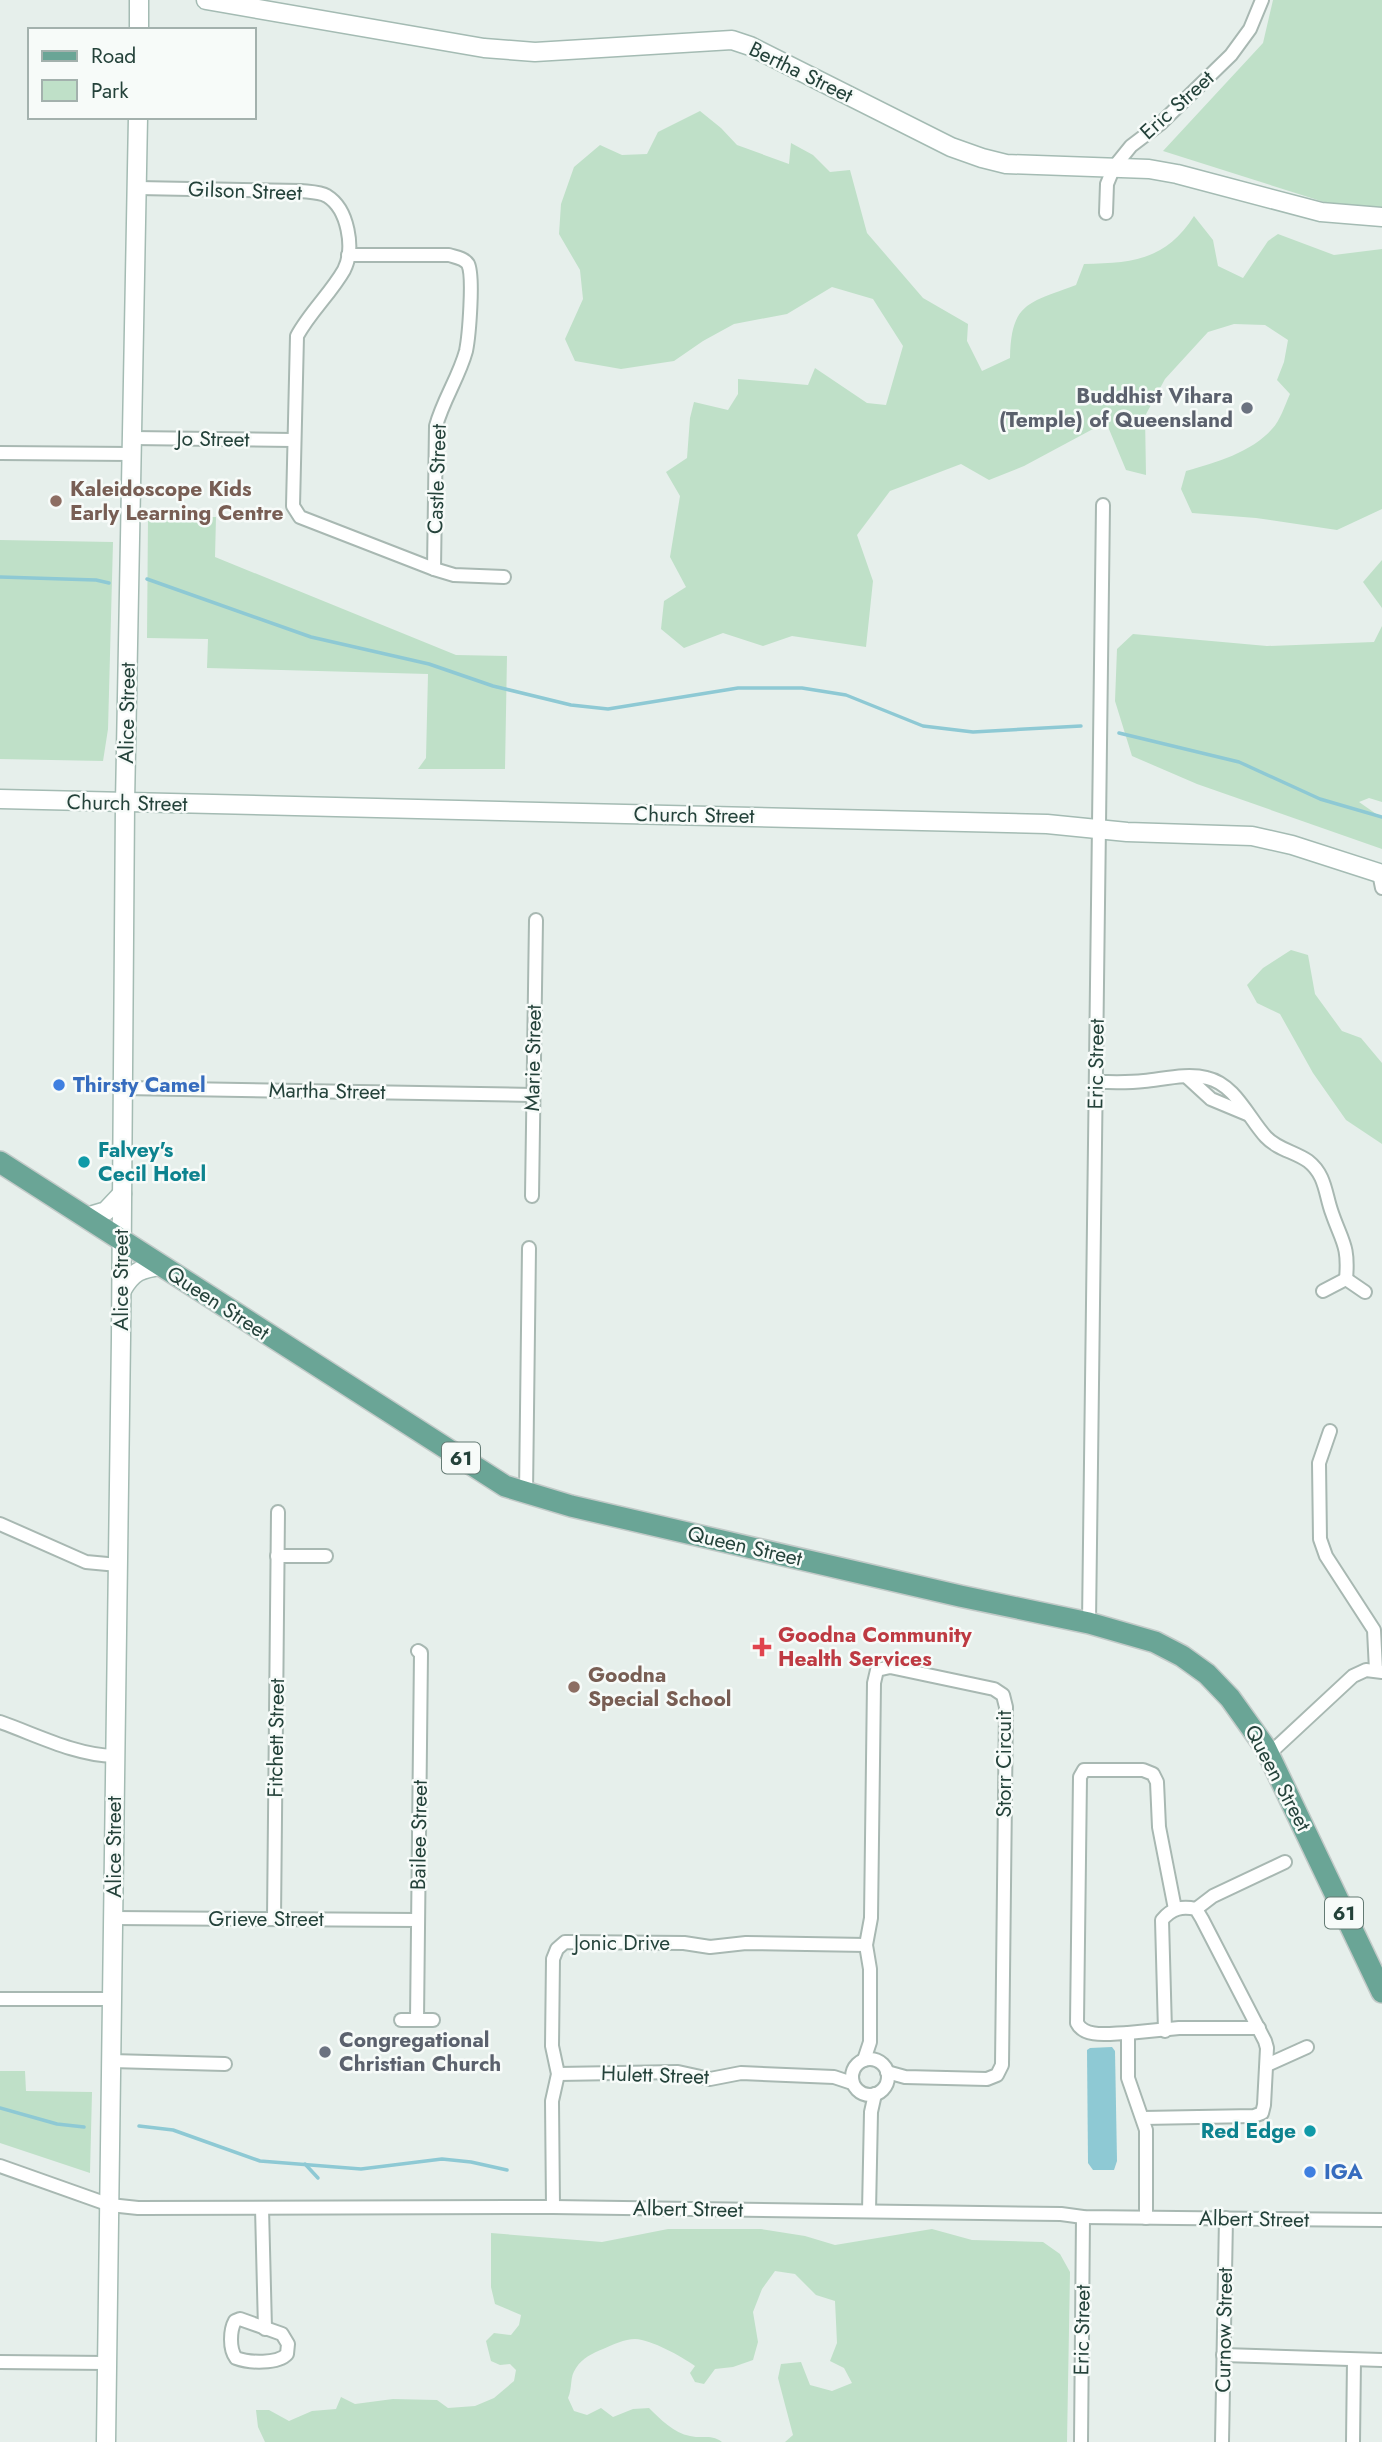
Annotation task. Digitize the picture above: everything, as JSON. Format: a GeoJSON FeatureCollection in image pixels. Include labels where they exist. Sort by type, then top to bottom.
{"type":"FeatureCollection","features":[{"type":"Feature","properties":{"kind":"main road","name":"Queen Street"},"geometry":{"type":"LineString","coordinates":[[0,1162],[505,1486],[571,1506],[1089,1623],[1155,1643],[1182,1656],[1207,1674],[1239,1709],[1269,1754],[1382,1992]]}},
{"type":"Feature","properties":{"kind":"street"},"geometry":{"type":"LineString","coordinates":[[139,0],[139,28]]}},
{"type":"Feature","properties":{"kind":"street","name":"Bertha Street"},"geometry":{"type":"LineString","coordinates":[[206,0],[484,48],[522,51],[732,40],[750,46],[951,146],[982,158],[1030,166],[1149,169],[1321,212],[1382,217]]}},
{"type":"Feature","properties":{"kind":"street","name":"Eric Street"},"geometry":{"type":"LineString","coordinates":[[1106,214],[1107,184],[1114,167],[1131,146],[1160,124],[1231,55],[1250,29],[1262,0]]}},
{"type":"Feature","properties":{"kind":"street","name":"Alice Street"},"geometry":{"type":"LineString","coordinates":[[106,2442],[122,1290],[125,803],[138,119]]}},
{"type":"Feature","properties":{"kind":"street","name":"Gilson Street"},"geometry":{"type":"LineString","coordinates":[[138,188],[301,191],[325,194],[341,208],[347,229],[348,255]]}},
{"type":"Feature","properties":{"kind":"street"},"geometry":{"type":"LineString","coordinates":[[348,255],[344,269],[305,319],[297,336],[293,506],[300,517],[434,569],[454,575],[504,577]]}},
{"type":"Feature","properties":{"kind":"street","name":"Castle Street"},"geometry":{"type":"LineString","coordinates":[[348,255],[449,255],[462,259],[468,265],[471,293],[466,351],[441,407],[436,426],[434,569]]}},
{"type":"Feature","properties":{"kind":"street","name":"Jo Street"},"geometry":{"type":"LineString","coordinates":[[0,453],[293,440]]}},
{"type":"Feature","properties":{"kind":"street","name":"Eric Street"},"geometry":{"type":"LineString","coordinates":[[1089,1623],[1102,505]]}},
{"type":"Feature","properties":{"kind":"street","name":"Church Street"},"geometry":{"type":"LineString","coordinates":[[0,799],[999,822],[1099,830],[1252,836],[1292,845],[1381,878]]}},
{"type":"Feature","properties":{"kind":"street","name":"Marie Street"},"geometry":{"type":"LineString","coordinates":[[531,1196],[536,920]]}},
{"type":"Feature","properties":{"kind":"street"},"geometry":{"type":"LineString","coordinates":[[1096,1082],[1187,1077],[1211,1099],[1247,1114],[1272,1143],[1307,1161],[1318,1172],[1326,1186],[1332,1216],[1345,1241],[1346,1279]]}},
{"type":"Feature","properties":{"kind":"street","name":"Martha Street"},"geometry":{"type":"LineString","coordinates":[[123,1088],[532,1095]]}},
{"type":"Feature","properties":{"kind":"street"},"geometry":{"type":"LineString","coordinates":[[86,1217],[106,1210],[122,1194]]}},
{"type":"Feature","properties":{"kind":"street"},"geometry":{"type":"LineString","coordinates":[[526,1493],[529,1248]]}},
{"type":"Feature","properties":{"kind":"street"},"geometry":{"type":"LineString","coordinates":[[122,1290],[136,1271],[162,1266]]}},
{"type":"Feature","properties":{"kind":"street"},"geometry":{"type":"LineString","coordinates":[[1323,1291],[1346,1279]]}},
{"type":"Feature","properties":{"kind":"street"},"geometry":{"type":"LineString","coordinates":[[1346,1279],[1365,1292]]}},
{"type":"Feature","properties":{"kind":"street"},"geometry":{"type":"LineString","coordinates":[[1269,1754],[1353,1676],[1366,1670],[1379,1671],[1379,1641],[1371,1623],[1322,1549],[1320,1463],[1330,1432]]}},
{"type":"Feature","properties":{"kind":"street","name":"Fitchett Street"},"geometry":{"type":"LineString","coordinates":[[274,1919],[278,1512]]}},
{"type":"Feature","properties":{"kind":"street"},"geometry":{"type":"LineString","coordinates":[[0,1524],[86,1562],[118,1565]]}},
{"type":"Feature","properties":{"kind":"street"},"geometry":{"type":"LineString","coordinates":[[277,1556],[326,1556]]}},
{"type":"Feature","properties":{"kind":"street","name":"Bailee Street"},"geometry":{"type":"LineString","coordinates":[[417,2020],[421,1667],[421,1653],[418,1651]]}},
{"type":"Feature","properties":{"kind":"street","name":"Storr Circuit"},"geometry":{"type":"LineString","coordinates":[[870,2060],[870,1969],[866,1945],[871,1918],[874,1683],[877,1670],[890,1667],[994,1689],[1003,1695],[1006,1707],[1002,2065],[997,2075],[987,2079],[887,2077]]}},
{"type":"Feature","properties":{"kind":"street"},"geometry":{"type":"LineString","coordinates":[[0,1722],[82,1752],[97,1756],[114,1756]]}},
{"type":"Feature","properties":{"kind":"street"},"geometry":{"type":"LineString","coordinates":[[1175,1909],[1159,1827],[1157,1782],[1153,1774],[1143,1770],[1084,1770],[1080,1777],[1077,2023],[1080,2029],[1087,2033],[1128,2033],[1179,2028],[1259,2028]]}},
{"type":"Feature","properties":{"kind":"street"},"geometry":{"type":"LineString","coordinates":[[1165,2031],[1162,1920],[1175,1909],[1196,1909],[1213,1896],[1285,1862]]}},
{"type":"Feature","properties":{"kind":"street"},"geometry":{"type":"LineString","coordinates":[[1143,2118],[1254,2116],[1262,2113],[1267,2048],[1196,1909]]}},
{"type":"Feature","properties":{"kind":"street","name":"Grieve Street"},"geometry":{"type":"LineString","coordinates":[[113,1918],[418,1920]]}},
{"type":"Feature","properties":{"kind":"street","name":"Jonic Drive"},"geometry":{"type":"LineString","coordinates":[[553,2207],[552,2101],[558,2074],[552,2046],[556,1949],[565,1942],[684,1942],[710,1947],[746,1943],[866,1945]]}},
{"type":"Feature","properties":{"kind":"street"},"geometry":{"type":"LineString","coordinates":[[0,1999],[112,1998]]}},
{"type":"Feature","properties":{"kind":"street"},"geometry":{"type":"LineString","coordinates":[[401,2020],[433,2020]]}},
{"type":"Feature","properties":{"kind":"street"},"geometry":{"type":"LineString","coordinates":[[1128,2033],[1128,2078],[1146,2130],[1146,2218]]}},
{"type":"Feature","properties":{"kind":"street"},"geometry":{"type":"LineString","coordinates":[[1266,2066],[1307,2048]]}},
{"type":"Feature","properties":{"kind":"street"},"geometry":{"type":"LineString","coordinates":[[870,2060],[881,2062],[887,2077],[880,2092],[870,2094],[859,2092],[852,2077],[859,2062],[870,2060]]}},
{"type":"Feature","properties":{"kind":"street"},"geometry":{"type":"LineString","coordinates":[[111,2061],[225,2064]]}},
{"type":"Feature","properties":{"kind":"street","name":"Hulett Street"},"geometry":{"type":"LineString","coordinates":[[558,2074],[678,2072],[710,2078],[741,2073],[852,2077]]}},
{"type":"Feature","properties":{"kind":"street"},"geometry":{"type":"LineString","coordinates":[[869,2211],[870,2094]]}},
{"type":"Feature","properties":{"kind":"street","name":"Albert Street"},"geometry":{"type":"LineString","coordinates":[[0,2166],[110,2205],[138,2208],[553,2207],[1382,2220]]}},
{"type":"Feature","properties":{"kind":"street"},"geometry":{"type":"LineString","coordinates":[[262,2208],[265,2329]]}},
{"type":"Feature","properties":{"kind":"street","name":"Eric Street"},"geometry":{"type":"LineString","coordinates":[[1081,2442],[1083,2217]]}},
{"type":"Feature","properties":{"kind":"street","name":"Curnow Street"},"geometry":{"type":"LineString","coordinates":[[1222,2442],[1226,2218]]}},
{"type":"Feature","properties":{"kind":"street"},"geometry":{"type":"LineString","coordinates":[[240,2319],[265,2329],[282,2334],[288,2344],[287,2354],[282,2359],[236,2358],[232,2348],[232,2325],[235,2320],[240,2319]]}},
{"type":"Feature","properties":{"kind":"street"},"geometry":{"type":"LineString","coordinates":[[1223,2355],[1382,2360]]}},
{"type":"Feature","properties":{"kind":"street"},"geometry":{"type":"LineString","coordinates":[[1353,2442],[1354,2360]]}},
{"type":"Feature","properties":{"kind":"street"},"geometry":{"type":"LineString","coordinates":[[0,2362],[107,2362]]}},
{"type":"Feature","properties":{"kind":"green space"},"geometry":{"type":"Polygon","coordinates":[[[1273,0],[1382,0],[1382,209],[1343,208],[1163,151],[1263,43],[1273,0]]]}},
{"type":"Feature","properties":{"kind":"green space"},"geometry":{"type":"Polygon","coordinates":[[[700,111],[737,145],[789,164],[791,143],[813,155],[830,172],[850,170],[867,233],[923,298],[968,324],[967,341],[982,371],[1010,358],[1014,326],[1026,307],[1076,285],[1084,264],[1118,262],[1147,256],[1172,242],[1194,216],[1213,240],[1218,266],[1243,278],[1268,241],[1278,234],[1334,255],[1382,249],[1382,509],[1337,530],[1256,518],[1192,513],[1181,489],[1186,471],[1232,456],[1264,437],[1277,422],[1290,394],[1277,380],[1288,340],[1265,325],[1234,324],[1208,332],[1165,379],[1145,416],[1146,475],[1126,470],[1106,422],[1024,466],[989,480],[961,464],[890,491],[857,535],[873,581],[866,647],[792,636],[763,646],[723,633],[684,648],[661,629],[664,601],[686,587],[670,557],[680,496],[666,472],[687,458],[694,402],[728,410],[738,394],[738,379],[808,385],[815,368],[867,403],[886,405],[903,346],[873,299],[832,287],[787,314],[734,324],[674,361],[621,369],[575,361],[565,339],[583,299],[580,270],[559,234],[561,204],[574,167],[600,145],[622,155],[647,154],[658,132],[700,111]]]}},
{"type":"Feature","properties":{"kind":"green space"},"geometry":{"type":"Polygon","coordinates":[[[148,517],[216,517],[215,557],[456,655],[507,656],[505,769],[418,769],[426,758],[428,674],[207,668],[208,639],[147,638],[148,517]]]}},
{"type":"Feature","properties":{"kind":"green space"},"geometry":{"type":"Polygon","coordinates":[[[0,540],[113,542],[108,729],[103,761],[0,759],[0,540]]]}},
{"type":"Feature","properties":{"kind":"green space"},"geometry":{"type":"Polygon","coordinates":[[[1382,560],[1382,608],[1363,582],[1382,560]]]}},
{"type":"Feature","properties":{"kind":"green space"},"geometry":{"type":"Polygon","coordinates":[[[1382,626],[1382,802],[1369,798],[1359,802],[1382,818],[1382,849],[1197,784],[1132,756],[1115,701],[1117,649],[1133,634],[1267,646],[1374,642],[1382,626]]]}},
{"type":"Feature","properties":{"kind":"green space"},"geometry":{"type":"Polygon","coordinates":[[[1291,950],[1308,955],[1315,994],[1342,1031],[1361,1038],[1382,1063],[1382,1144],[1346,1120],[1313,1073],[1280,1014],[1257,1003],[1247,985],[1263,968],[1291,950]]]}},
{"type":"Feature","properties":{"kind":"green space"},"geometry":{"type":"Polygon","coordinates":[[[0,2071],[25,2071],[26,2091],[92,2092],[90,2173],[0,2143],[0,2071]]]}},
{"type":"Feature","properties":{"kind":"green space"},"geometry":{"type":"Polygon","coordinates":[[[668,2229],[761,2229],[805,2236],[835,2245],[932,2229],[972,2240],[1043,2242],[1060,2254],[1070,2272],[1067,2442],[785,2442],[793,2435],[778,2378],[781,2364],[801,2362],[810,2385],[832,2391],[852,2383],[844,2368],[830,2361],[837,2343],[835,2301],[816,2295],[795,2274],[775,2271],[762,2289],[753,2312],[758,2342],[753,2360],[733,2367],[715,2369],[704,2384],[695,2382],[690,2373],[695,2366],[650,2342],[631,2339],[588,2356],[578,2364],[572,2375],[568,2398],[574,2411],[587,2415],[601,2408],[613,2417],[633,2409],[649,2408],[678,2432],[694,2437],[714,2438],[722,2442],[265,2442],[258,2427],[256,2410],[269,2410],[289,2421],[312,2411],[336,2409],[341,2397],[355,2404],[393,2399],[437,2400],[448,2408],[475,2406],[494,2398],[514,2381],[516,2370],[510,2364],[500,2365],[491,2361],[486,2341],[494,2333],[511,2335],[519,2325],[521,2315],[495,2304],[491,2287],[491,2233],[602,2242],[668,2229]]]}},
{"type":"Feature","properties":{"kind":"water"},"geometry":{"type":"Polygon","coordinates":[[[1112,2047],[1115,2051],[1117,2161],[1114,2170],[1093,2170],[1088,2163],[1087,2050],[1112,2047]]]}},
{"type":"Feature","properties":{"kind":"waterway"},"geometry":{"type":"LineString","coordinates":[[0,577],[96,580],[109,583]]}},
{"type":"Feature","properties":{"kind":"waterway"},"geometry":{"type":"LineString","coordinates":[[147,579],[311,637],[429,664],[493,686],[571,705],[608,709],[738,688],[802,688],[846,695],[923,726],[973,732],[1081,726]]}},
{"type":"Feature","properties":{"kind":"waterway"},"geometry":{"type":"LineString","coordinates":[[1119,733],[1239,762],[1320,799],[1382,817]]}},
{"type":"Feature","properties":{"kind":"waterway"},"geometry":{"type":"LineString","coordinates":[[0,2108],[57,2124],[84,2127]]}},
{"type":"Feature","properties":{"kind":"waterway"},"geometry":{"type":"LineString","coordinates":[[139,2126],[173,2130],[260,2161],[361,2169],[442,2159],[507,2170]]}},
{"type":"Feature","properties":{"kind":"waterway"},"geometry":{"type":"LineString","coordinates":[[305,2164],[318,2178]]}},
{"type":"Feature","properties":{"kind":"place","name":"Buddhist Vihara (Temple) of Queensland"},"geometry":{"type":"Point","coordinates":[1247,408]}},
{"type":"Feature","properties":{"kind":"place","name":"Kaleidoscope Kids Early Learning Centre"},"geometry":{"type":"Point","coordinates":[56,501]}},
{"type":"Feature","properties":{"kind":"place","name":"Thirsty Camel"},"geometry":{"type":"Point","coordinates":[59,1085]}},
{"type":"Feature","properties":{"kind":"place","name":"Falvey's Cecil Hotel"},"geometry":{"type":"Point","coordinates":[84,1162]}},
{"type":"Feature","properties":{"kind":"place","name":"Goodna Community Health Services"},"geometry":{"type":"Point","coordinates":[762,1647]}},
{"type":"Feature","properties":{"kind":"place","name":"Goodna Special School"},"geometry":{"type":"Point","coordinates":[574,1687]}},
{"type":"Feature","properties":{"kind":"place","name":"Congregational Christian Church"},"geometry":{"type":"Point","coordinates":[325,2052]}},
{"type":"Feature","properties":{"kind":"place","name":"Red Edge"},"geometry":{"type":"Point","coordinates":[1310,2131]}},
{"type":"Feature","properties":{"kind":"place","name":"IGA"},"geometry":{"type":"Point","coordinates":[1310,2172]}}]}
